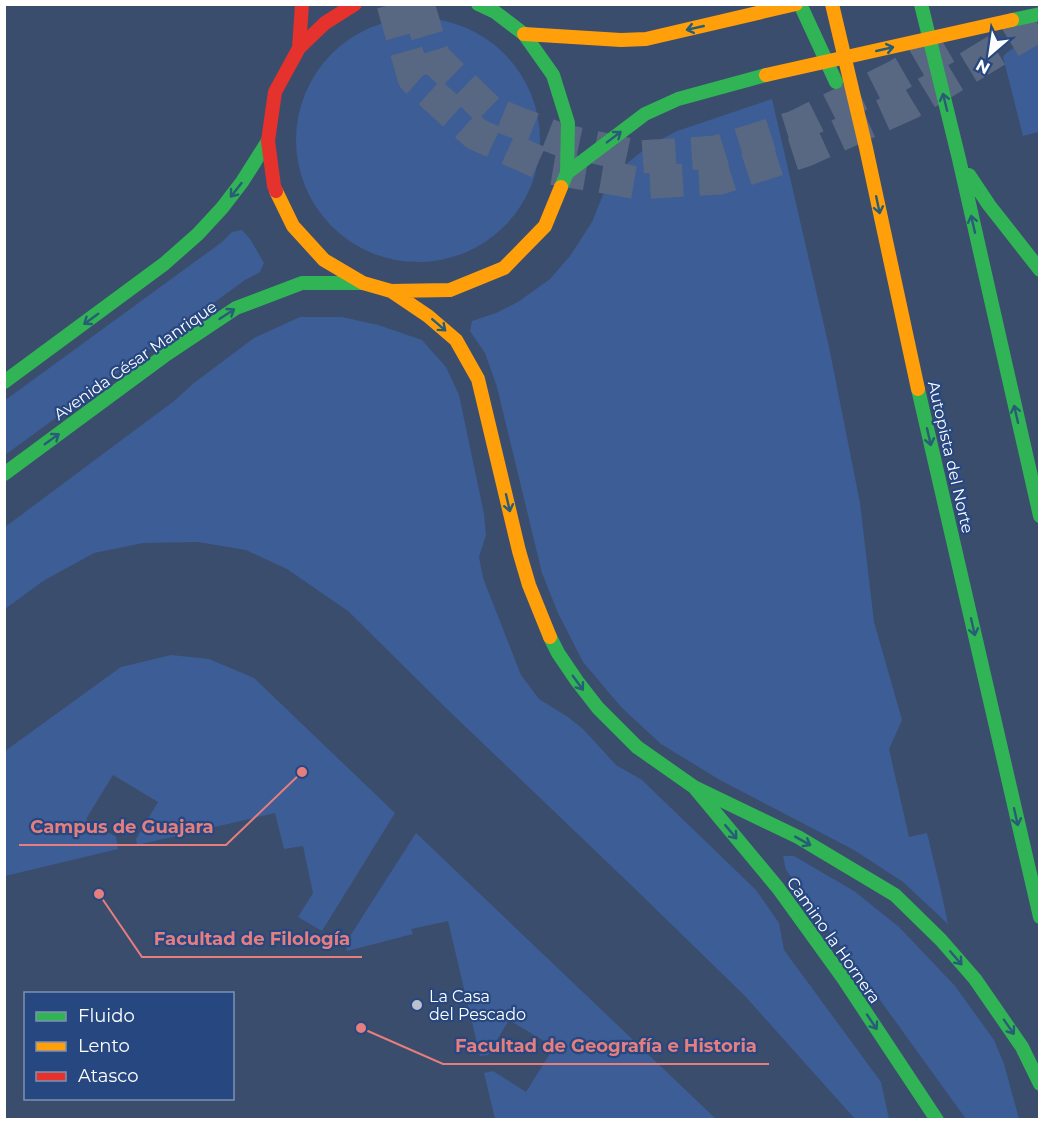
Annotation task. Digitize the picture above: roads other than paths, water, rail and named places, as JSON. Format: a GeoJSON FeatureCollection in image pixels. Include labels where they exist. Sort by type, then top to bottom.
{"type":"FeatureCollection","features":[{"type":"Feature","properties":{"kind":"main road"},"geometry":{"type":"LineString","coordinates":[[299,48],[302,4]]}},
{"type":"Feature","properties":{"kind":"main road"},"geometry":{"type":"LineString","coordinates":[[355,4],[325,23],[299,48],[275,92],[268,141],[274,186],[293,226],[324,260],[363,283],[391,291],[450,290],[504,268],[545,226],[567,173],[568,123],[553,75],[524,34],[495,12],[478,4]]}},
{"type":"Feature","properties":{"kind":"main road"},"geometry":{"type":"LineString","coordinates":[[524,34],[621,40],[646,39],[798,4],[866,148]]}},
{"type":"Feature","properties":{"kind":"main road","name":"Autopista del Norte"},"geometry":{"type":"LineString","coordinates":[[832,4],[1040,917]]}},
{"type":"Feature","properties":{"kind":"main road"},"geometry":{"type":"LineString","coordinates":[[921,4],[959,159],[1040,516]]}},
{"type":"Feature","properties":{"kind":"main road"},"geometry":{"type":"LineString","coordinates":[[567,173],[645,114],[678,99],[766,75],[1040,14]]}},
{"type":"Feature","properties":{"kind":"main road"},"geometry":{"type":"LineString","coordinates":[[4,382],[130,290],[198,234],[242,182],[268,141]]}},
{"type":"Feature","properties":{"kind":"main road"},"geometry":{"type":"LineString","coordinates":[[959,159],[989,204],[1040,270]]}},
{"type":"Feature","properties":{"kind":"main road","name":"Avenida César Manrique"},"geometry":{"type":"LineString","coordinates":[[4,474],[164,356],[236,308],[302,283],[363,283]]}},
{"type":"Feature","properties":{"kind":"main road"},"geometry":{"type":"LineString","coordinates":[[391,291],[428,316],[456,340],[478,379],[529,585],[558,653],[597,708],[637,747],[694,787],[798,837],[895,895],[941,940],[975,979],[1022,1047],[1040,1084]]}},
{"type":"Feature","properties":{"kind":"main road","name":"Camino la Hornera"},"geometry":{"type":"LineString","coordinates":[[694,787],[778,888],[843,978],[937,1119]]}},
{"type":"Feature","properties":{"kind":"tunnel"},"geometry":{"type":"LineString","coordinates":[[393,4],[414,78],[476,134],[551,168],[639,183],[720,178],[806,150],[910,103],[1040,24]]}},
{"type":"Feature","properties":{"kind":"tunnel"},"geometry":{"type":"LineString","coordinates":[[418,4],[434,58],[490,112],[561,140],[640,157],[716,152],[795,127],[897,76],[957,41]]}},
{"type":"Feature","properties":{"kind":"place","name":"Campus de Guajara"},"geometry":{"type":"Point","coordinates":[302,772]}},
{"type":"Feature","properties":{"kind":"place","name":"Facultad de Filología"},"geometry":{"type":"Point","coordinates":[99,894]}},
{"type":"Feature","properties":{"kind":"place","name":"La Casa del Pescado"},"geometry":{"type":"Point","coordinates":[417,1005]}},
{"type":"Feature","properties":{"kind":"place","name":"Facultad de Geografía e Historia"},"geometry":{"type":"Point","coordinates":[361,1028]}}]}
